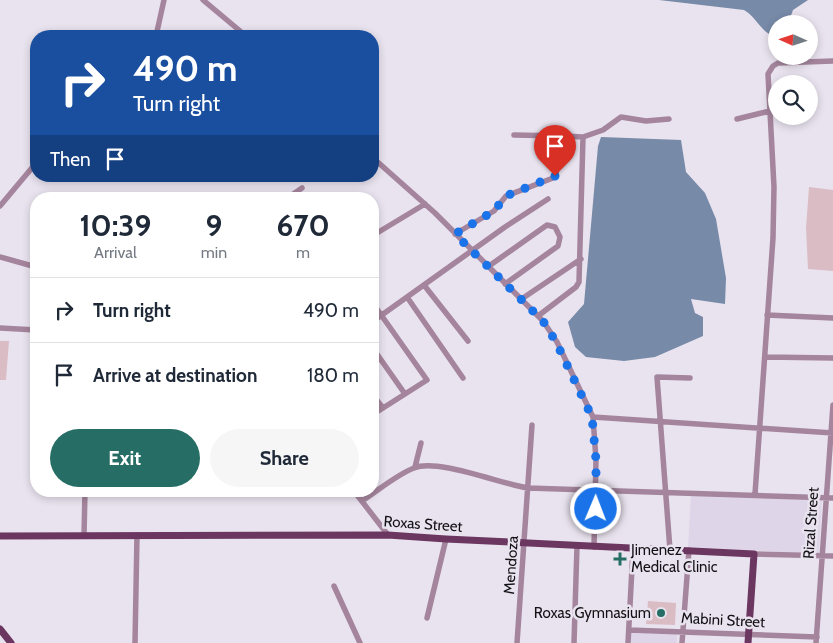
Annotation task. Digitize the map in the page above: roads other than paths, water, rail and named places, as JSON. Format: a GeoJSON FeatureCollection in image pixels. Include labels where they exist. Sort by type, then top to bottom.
{"type":"FeatureCollection","features":[{"type":"Feature","properties":{"kind":"main road","name":"Roxas Street"},"geometry":{"type":"LineString","coordinates":[[0,536],[388,534],[446,539],[754,554]]}},
{"type":"Feature","properties":{"kind":"main road"},"geometry":{"type":"LineString","coordinates":[[748,643],[754,554]]}},
{"type":"Feature","properties":{"kind":"main road"},"geometry":{"type":"LineString","coordinates":[[0,629],[11,643]]}},
{"type":"Feature","properties":{"kind":"street"},"geometry":{"type":"LineString","coordinates":[[157,30],[164,0]]}},
{"type":"Feature","properties":{"kind":"street"},"geometry":{"type":"LineString","coordinates":[[203,0],[239,30]]}},
{"type":"Feature","properties":{"kind":"street"},"geometry":{"type":"LineString","coordinates":[[768,75],[773,66],[791,62],[833,61]]}},
{"type":"Feature","properties":{"kind":"street"},"geometry":{"type":"LineString","coordinates":[[737,119],[768,111]]}},
{"type":"Feature","properties":{"kind":"street"},"geometry":{"type":"LineString","coordinates":[[514,135],[583,137],[603,130],[621,116],[646,121],[669,119]]}},
{"type":"Feature","properties":{"kind":"street"},"geometry":{"type":"LineString","coordinates":[[755,494],[765,357],[774,187],[771,125]]}},
{"type":"Feature","properties":{"kind":"street"},"geometry":{"type":"LineString","coordinates":[[455,234],[494,211],[506,196],[553,178],[556,174],[563,136]]}},
{"type":"Feature","properties":{"kind":"street"},"geometry":{"type":"LineString","coordinates":[[538,316],[578,285],[581,260],[583,137]]}},
{"type":"Feature","properties":{"kind":"street"},"geometry":{"type":"LineString","coordinates":[[379,163],[425,204],[489,266],[520,300],[538,316],[556,342],[592,417],[597,491],[594,547]]}},
{"type":"Feature","properties":{"kind":"street"},"geometry":{"type":"LineString","coordinates":[[0,206],[30,170]]}},
{"type":"Feature","properties":{"kind":"street"},"geometry":{"type":"LineString","coordinates":[[296,192],[302,188]]}},
{"type":"Feature","properties":{"kind":"street"},"geometry":{"type":"LineString","coordinates":[[379,318],[504,227],[548,199]]}},
{"type":"Feature","properties":{"kind":"street"},"geometry":{"type":"LineString","coordinates":[[379,232],[425,204]]}},
{"type":"Feature","properties":{"kind":"street"},"geometry":{"type":"LineString","coordinates":[[489,266],[547,225],[555,226],[560,237],[558,246],[505,284]]}},
{"type":"Feature","properties":{"kind":"street"},"geometry":{"type":"LineString","coordinates":[[0,257],[30,265]]}},
{"type":"Feature","properties":{"kind":"street"},"geometry":{"type":"LineString","coordinates":[[520,300],[556,274],[581,260]]}},
{"type":"Feature","properties":{"kind":"street"},"geometry":{"type":"LineString","coordinates":[[424,285],[468,341]]}},
{"type":"Feature","properties":{"kind":"street"},"geometry":{"type":"LineString","coordinates":[[407,297],[463,378]]}},
{"type":"Feature","properties":{"kind":"street"},"geometry":{"type":"LineString","coordinates":[[379,310],[426,378],[425,383],[379,411]]}},
{"type":"Feature","properties":{"kind":"street"},"geometry":{"type":"LineString","coordinates":[[767,315],[833,318]]}},
{"type":"Feature","properties":{"kind":"street"},"geometry":{"type":"LineString","coordinates":[[0,328],[30,330]]}},
{"type":"Feature","properties":{"kind":"street"},"geometry":{"type":"LineString","coordinates":[[379,357],[405,394]]}},
{"type":"Feature","properties":{"kind":"street"},"geometry":{"type":"LineString","coordinates":[[765,357],[833,358]]}},
{"type":"Feature","properties":{"kind":"street"},"geometry":{"type":"LineString","coordinates":[[670,550],[657,377],[690,378]]}},
{"type":"Feature","properties":{"kind":"street"},"geometry":{"type":"LineString","coordinates":[[379,403],[383,408]]}},
{"type":"Feature","properties":{"kind":"street","name":"Rizal Street"},"geometry":{"type":"LineString","coordinates":[[817,640],[821,556],[830,498],[833,405]]}},
{"type":"Feature","properties":{"kind":"street"},"geometry":{"type":"LineString","coordinates":[[592,417],[832,433]]}},
{"type":"Feature","properties":{"kind":"street","name":"Mendoza"},"geometry":{"type":"LineString","coordinates":[[517,643],[526,543],[532,425]]}},
{"type":"Feature","properties":{"kind":"street"},"geometry":{"type":"LineString","coordinates":[[415,467],[421,443]]}},
{"type":"Feature","properties":{"kind":"street"},"geometry":{"type":"LineString","coordinates":[[379,491],[415,467],[444,467],[528,488],[665,491],[830,498]]}},
{"type":"Feature","properties":{"kind":"street"},"geometry":{"type":"LineString","coordinates":[[84,536],[85,497]]}},
{"type":"Feature","properties":{"kind":"street"},"geometry":{"type":"LineString","coordinates":[[358,497],[388,534]]}},
{"type":"Feature","properties":{"kind":"street"},"geometry":{"type":"LineString","coordinates":[[362,502],[370,497]]}},
{"type":"Feature","properties":{"kind":"street"},"geometry":{"type":"LineString","coordinates":[[135,643],[137,535]]}},
{"type":"Feature","properties":{"kind":"street"},"geometry":{"type":"LineString","coordinates":[[427,618],[446,539]]}},
{"type":"Feature","properties":{"kind":"street"},"geometry":{"type":"LineString","coordinates":[[574,643],[577,546]]}},
{"type":"Feature","properties":{"kind":"street"},"geometry":{"type":"LineString","coordinates":[[628,643],[633,548]]}},
{"type":"Feature","properties":{"kind":"street"},"geometry":{"type":"LineString","coordinates":[[682,643],[688,550]]}},
{"type":"Feature","properties":{"kind":"street"},"geometry":{"type":"LineString","coordinates":[[754,554],[833,556]]}},
{"type":"Feature","properties":{"kind":"street"},"geometry":{"type":"LineString","coordinates":[[334,586],[360,643]]}},
{"type":"Feature","properties":{"kind":"street","name":"Mabini Street"},"geometry":{"type":"LineString","coordinates":[[629,630],[749,634],[817,640]]}},
{"type":"Feature","properties":{"kind":"water"},"geometry":{"type":"Polygon","coordinates":[[[659,0],[808,0],[793,10],[791,15],[768,15],[768,33],[744,10],[659,0]]]}},
{"type":"Feature","properties":{"kind":"water"},"geometry":{"type":"Polygon","coordinates":[[[601,137],[681,140],[686,172],[705,193],[716,219],[726,278],[725,304],[691,299],[695,313],[703,317],[703,336],[655,357],[624,361],[586,357],[575,347],[568,322],[584,304],[598,146],[601,137]]]}},
{"type":"Feature","properties":{"kind":"place","name":"Jimenez Medical Clinic"},"geometry":{"type":"Point","coordinates":[620,559]}},
{"type":"Feature","properties":{"kind":"place","name":"Roxas Gymnasium"},"geometry":{"type":"Point","coordinates":[661,613]}}]}
